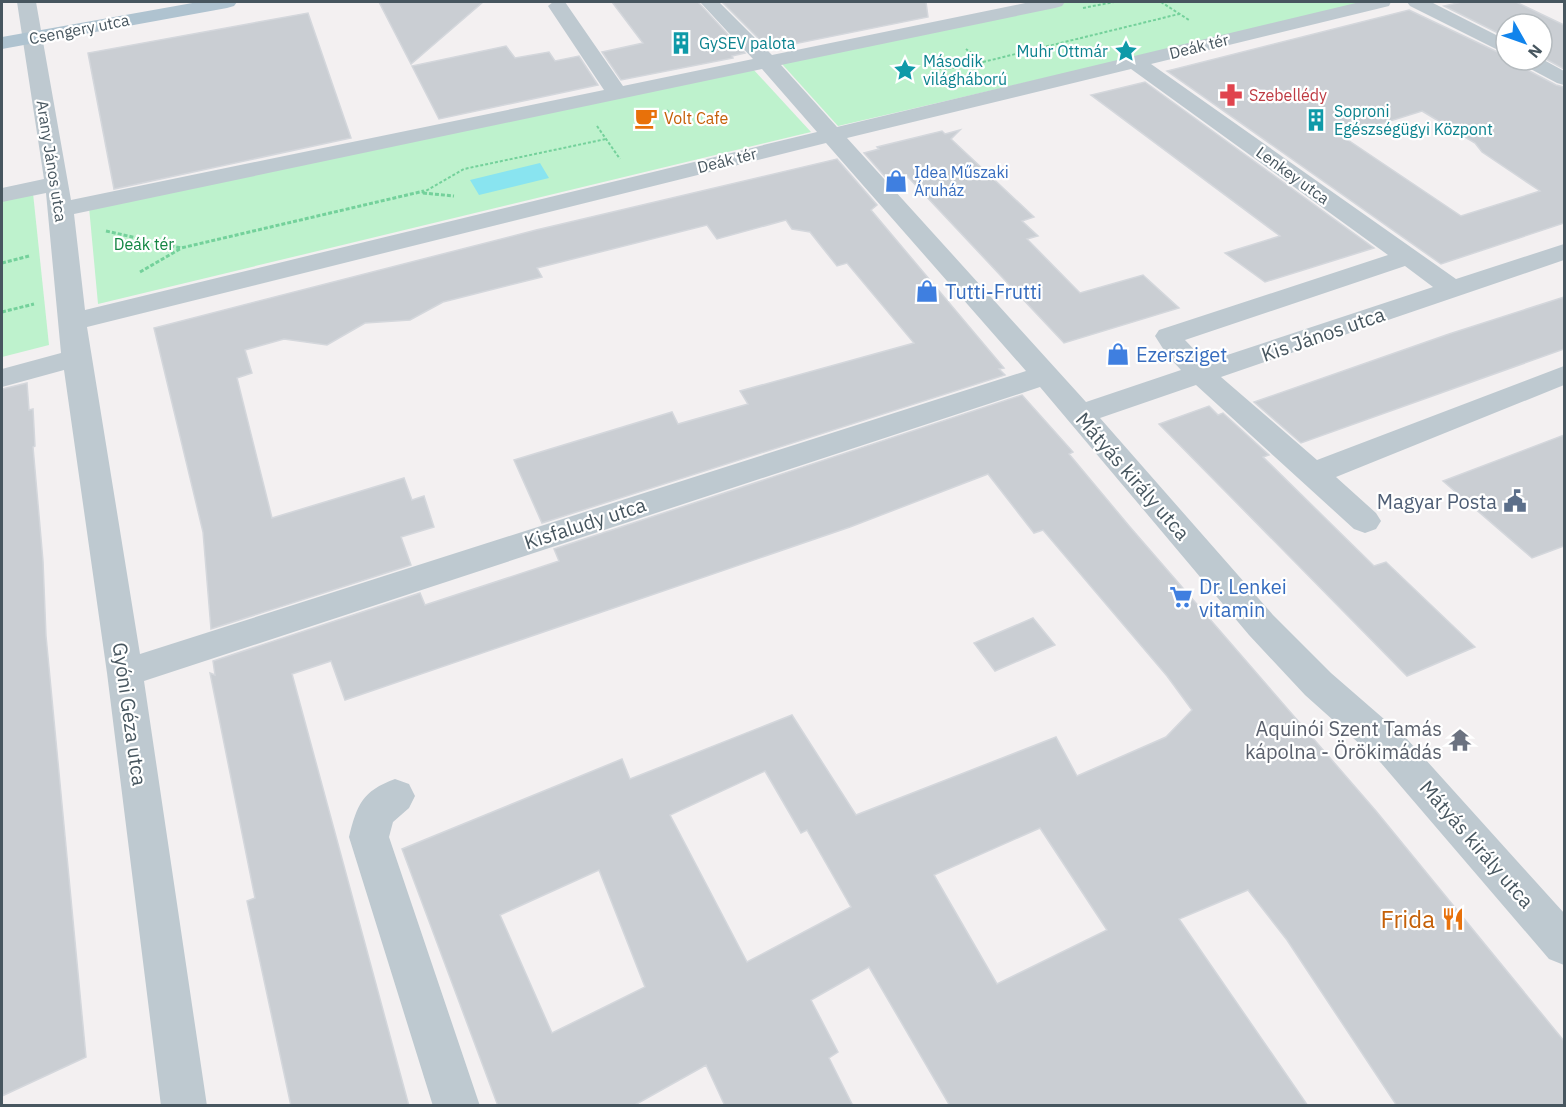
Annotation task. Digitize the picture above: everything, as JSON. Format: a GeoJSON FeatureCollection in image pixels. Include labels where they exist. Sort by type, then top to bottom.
{"type":"FeatureCollection","features":[{"type":"Feature","properties":{"kind":"main road","name":"Csengery utca"},"geometry":{"type":"LineString","coordinates":[[2,43],[227,2]]}},
{"type":"Feature","properties":{"kind":"street","name":"Arany János utca"},"geometry":{"type":"LineString","coordinates":[[26,2],[60,210],[72,322]]}},
{"type":"Feature","properties":{"kind":"street","name":"Mátyás király utca"},"geometry":{"type":"LineString","coordinates":[[709,2],[767,62],[1080,414],[1261,625],[1318,684],[1394,751],[1564,944]]}},
{"type":"Feature","properties":{"kind":"street"},"geometry":{"type":"LineString","coordinates":[[60,210],[1055,2]]}},
{"type":"Feature","properties":{"kind":"street","name":"Deák tér"},"geometry":{"type":"LineString","coordinates":[[72,322],[1382,2]]}},
{"type":"Feature","properties":{"kind":"street"},"geometry":{"type":"LineString","coordinates":[[1419,3],[1494,42]]}},
{"type":"Feature","properties":{"kind":"street"},"geometry":{"type":"LineString","coordinates":[[558,6],[617,93]]}},
{"type":"Feature","properties":{"kind":"street","name":"Lenkey utca"},"geometry":{"type":"LineString","coordinates":[[1134,61],[1453,289]]}},
{"type":"Feature","properties":{"kind":"street"},"geometry":{"type":"LineString","coordinates":[[2,195],[55,184]]}},
{"type":"Feature","properties":{"kind":"street","name":"Kis János utca"},"geometry":{"type":"LineString","coordinates":[[1080,414],[1564,252]]}},
{"type":"Feature","properties":{"kind":"street"},"geometry":{"type":"LineString","coordinates":[[1365,521],[1202,375],[1177,349],[1169,336],[1407,257]]}},
{"type":"Feature","properties":{"kind":"street","name":"Gyóni Géza utca"},"geometry":{"type":"LineString","coordinates":[[72,322],[125,673],[184,1106]]}},
{"type":"Feature","properties":{"kind":"street"},"geometry":{"type":"LineString","coordinates":[[2,378],[76,358]]}},
{"type":"Feature","properties":{"kind":"street","name":"Kisfaludy utca"},"geometry":{"type":"LineString","coordinates":[[125,673],[1045,375]]}},
{"type":"Feature","properties":{"kind":"street"},"geometry":{"type":"LineString","coordinates":[[1312,474],[1564,375]]}},
{"type":"Feature","properties":{"kind":"street"},"geometry":{"type":"LineString","coordinates":[[395,796],[375,812],[369,837],[457,1106]]}},
{"type":"Feature","properties":{"kind":"path"},"geometry":{"type":"LineString","coordinates":[[983,62],[1179,14]]}},
{"type":"Feature","properties":{"kind":"path"},"geometry":{"type":"LineString","coordinates":[[594,122],[626,167]]}},
{"type":"Feature","properties":{"kind":"path"},"geometry":{"type":"LineString","coordinates":[[135,275],[181,248],[421,193],[464,169],[606,139]]}},
{"type":"Feature","properties":{"kind":"path"},"geometry":{"type":"LineString","coordinates":[[97,229],[181,248]]}},
{"type":"Feature","properties":{"kind":"path"},"geometry":{"type":"LineString","coordinates":[[2,263],[29,256]]}},
{"type":"Feature","properties":{"kind":"path"},"geometry":{"type":"LineString","coordinates":[[2,312],[34,304]]}},
{"type":"Feature","properties":{"kind":"green space"},"geometry":{"type":"Polygon","coordinates":[[[1069,2],[1373,2],[838,126],[781,62],[1069,2]]]}},
{"type":"Feature","properties":{"kind":"green space","name":"Deák tér"},"geometry":{"type":"Polygon","coordinates":[[[752,68],[811,132],[98,304],[89,207],[752,68]]]}},
{"type":"Feature","properties":{"kind":"green space"},"geometry":{"type":"Polygon","coordinates":[[[33,193],[49,345],[2,357],[2,200],[33,193]]]}},
{"type":"Feature","properties":{"kind":"water"},"geometry":{"type":"Polygon","coordinates":[[[540,163],[549,178],[479,195],[470,180],[540,163]]]}},
{"type":"Feature","properties":{"kind":"building"},"geometry":{"type":"Polygon","coordinates":[[[379,2],[483,2],[411,64],[379,2]]]}},
{"type":"Feature","properties":{"kind":"building","name":"GySEV palota"},"geometry":{"type":"Polygon","coordinates":[[[612,2],[698,2],[745,53],[732,56],[733,58],[621,80],[602,52],[643,43],[612,2]]]}},
{"type":"Feature","properties":{"kind":"building"},"geometry":{"type":"Polygon","coordinates":[[[722,2],[926,2],[928,17],[769,49],[722,2]]]}},
{"type":"Feature","properties":{"kind":"building"},"geometry":{"type":"Polygon","coordinates":[[[1462,2],[1516,2],[1537,12],[1494,12],[1494,31],[1444,6],[1462,2]]]}},
{"type":"Feature","properties":{"kind":"building"},"geometry":{"type":"Polygon","coordinates":[[[1409,10],[1494,50],[1494,72],[1531,72],[1564,87],[1564,223],[1441,264],[1167,71],[1409,10]],[[1422,111],[1342,136],[1461,216],[1540,191],[1482,152],[1475,143],[1422,111]]]}},
{"type":"Feature","properties":{"kind":"building"},"geometry":{"type":"Polygon","coordinates":[[[308,13],[351,138],[114,189],[88,53],[308,13]]]}},
{"type":"Feature","properties":{"kind":"building"},"geometry":{"type":"Polygon","coordinates":[[[1554,20],[1564,25],[1564,69],[1554,64],[1554,20]]]}},
{"type":"Feature","properties":{"kind":"building"},"geometry":{"type":"Polygon","coordinates":[[[506,46],[515,58],[549,52],[555,61],[579,56],[598,85],[439,119],[412,66],[506,46]]]}},
{"type":"Feature","properties":{"kind":"building"},"geometry":{"type":"Polygon","coordinates":[[[1145,82],[1374,248],[1265,282],[1225,253],[1280,236],[1091,95],[1145,82]]]}},
{"type":"Feature","properties":{"kind":"building"},"geometry":{"type":"Polygon","coordinates":[[[960,130],[951,139],[1034,217],[1022,221],[1038,236],[1027,239],[1080,293],[1143,275],[1179,308],[1064,343],[908,177],[895,188],[864,153],[879,149],[877,147],[942,131],[945,134],[960,130]]]}},
{"type":"Feature","properties":{"kind":"building"},"geometry":{"type":"Polygon","coordinates":[[[837,159],[877,205],[871,210],[1004,368],[999,369],[1005,375],[542,523],[514,460],[672,412],[678,424],[748,404],[740,391],[914,343],[847,263],[837,266],[810,232],[792,229],[786,220],[717,239],[707,225],[537,268],[542,277],[443,302],[410,320],[365,323],[327,345],[284,339],[245,350],[252,373],[237,378],[272,518],[404,478],[412,500],[424,496],[434,527],[401,537],[411,565],[211,629],[203,532],[154,328],[536,230],[837,159]]]}},
{"type":"Feature","properties":{"kind":"building"},"geometry":{"type":"Polygon","coordinates":[[[1564,297],[1564,349],[1301,443],[1254,402],[1449,334],[1564,297]]]}},
{"type":"Feature","properties":{"kind":"building"},"geometry":{"type":"Polygon","coordinates":[[[27,383],[29,410],[33,409],[35,446],[33,447],[43,561],[46,636],[86,1057],[2,1096],[2,389],[27,383]]]}},
{"type":"Feature","properties":{"kind":"building"},"geometry":{"type":"Polygon","coordinates":[[[1022,395],[1073,452],[1069,454],[1130,527],[1376,811],[1564,1041],[1564,1106],[1397,1106],[1287,940],[1248,890],[1179,919],[1308,1106],[950,1106],[869,967],[811,1000],[838,1052],[829,1058],[853,1106],[725,1106],[706,1065],[633,1106],[498,1106],[402,849],[622,759],[630,779],[792,715],[856,815],[1056,737],[1077,776],[1166,737],[1192,710],[1167,676],[1043,530],[1034,533],[988,474],[850,527],[345,700],[331,661],[292,674],[409,1106],[291,1106],[247,901],[255,898],[210,673],[215,675],[213,661],[420,593],[425,605],[559,561],[554,549],[1022,395]],[[765,771],[670,815],[747,962],[851,907],[807,830],[801,833],[765,771]],[[1040,828],[934,875],[997,984],[1107,930],[1040,828]],[[599,870],[500,915],[552,1033],[645,987],[599,870]]]}},
{"type":"Feature","properties":{"kind":"building"},"geometry":{"type":"Polygon","coordinates":[[[1209,406],[1218,415],[1223,413],[1269,455],[1263,457],[1374,566],[1386,562],[1475,647],[1407,676],[1159,424],[1209,406]]]}},
{"type":"Feature","properties":{"kind":"building","name":"Magyar Posta"},"geometry":{"type":"Polygon","coordinates":[[[1564,435],[1564,546],[1532,558],[1443,481],[1564,435]]]}},
{"type":"Feature","properties":{"kind":"building"},"geometry":{"type":"Polygon","coordinates":[[[1033,618],[1055,645],[995,671],[974,643],[1033,618]]]}},
{"type":"Feature","properties":{"kind":"place","name":"GySEV palota"},"geometry":{"type":"Point","coordinates":[681,43]}},
{"type":"Feature","properties":{"kind":"place","name":"Muhr Ottmár"},"geometry":{"type":"Point","coordinates":[1126,51]}},
{"type":"Feature","properties":{"kind":"place","name":"Második világháború"},"geometry":{"type":"Point","coordinates":[905,70]}},
{"type":"Feature","properties":{"kind":"place","name":"Szebellédy"},"geometry":{"type":"Point","coordinates":[1231,95]}},
{"type":"Feature","properties":{"kind":"place","name":"Volt Cafe"},"geometry":{"type":"Point","coordinates":[646,118]}},
{"type":"Feature","properties":{"kind":"place","name":"Soproni Egészségügyi Központ"},"geometry":{"type":"Point","coordinates":[1316,120]}},
{"type":"Feature","properties":{"kind":"place","name":"Idea Műszaki Áruház"},"geometry":{"type":"Point","coordinates":[896,181]}},
{"type":"Feature","properties":{"kind":"place","name":"Tutti-Frutti"},"geometry":{"type":"Point","coordinates":[927,291]}},
{"type":"Feature","properties":{"kind":"place","name":"Ezersziget"},"geometry":{"type":"Point","coordinates":[1118,354]}},
{"type":"Feature","properties":{"kind":"place","name":"Magyar Posta"},"geometry":{"type":"Point","coordinates":[1515,501]}},
{"type":"Feature","properties":{"kind":"place","name":"Dr. Lenkei vitamin"},"geometry":{"type":"Point","coordinates":[1181,597]}},
{"type":"Feature","properties":{"kind":"place","name":"Aquinói Szent Tamás kápolna - Örökimádás"},"geometry":{"type":"Point","coordinates":[1460,740]}},
{"type":"Feature","properties":{"kind":"place","name":"Frida"},"geometry":{"type":"Point","coordinates":[1453,919]}}]}
